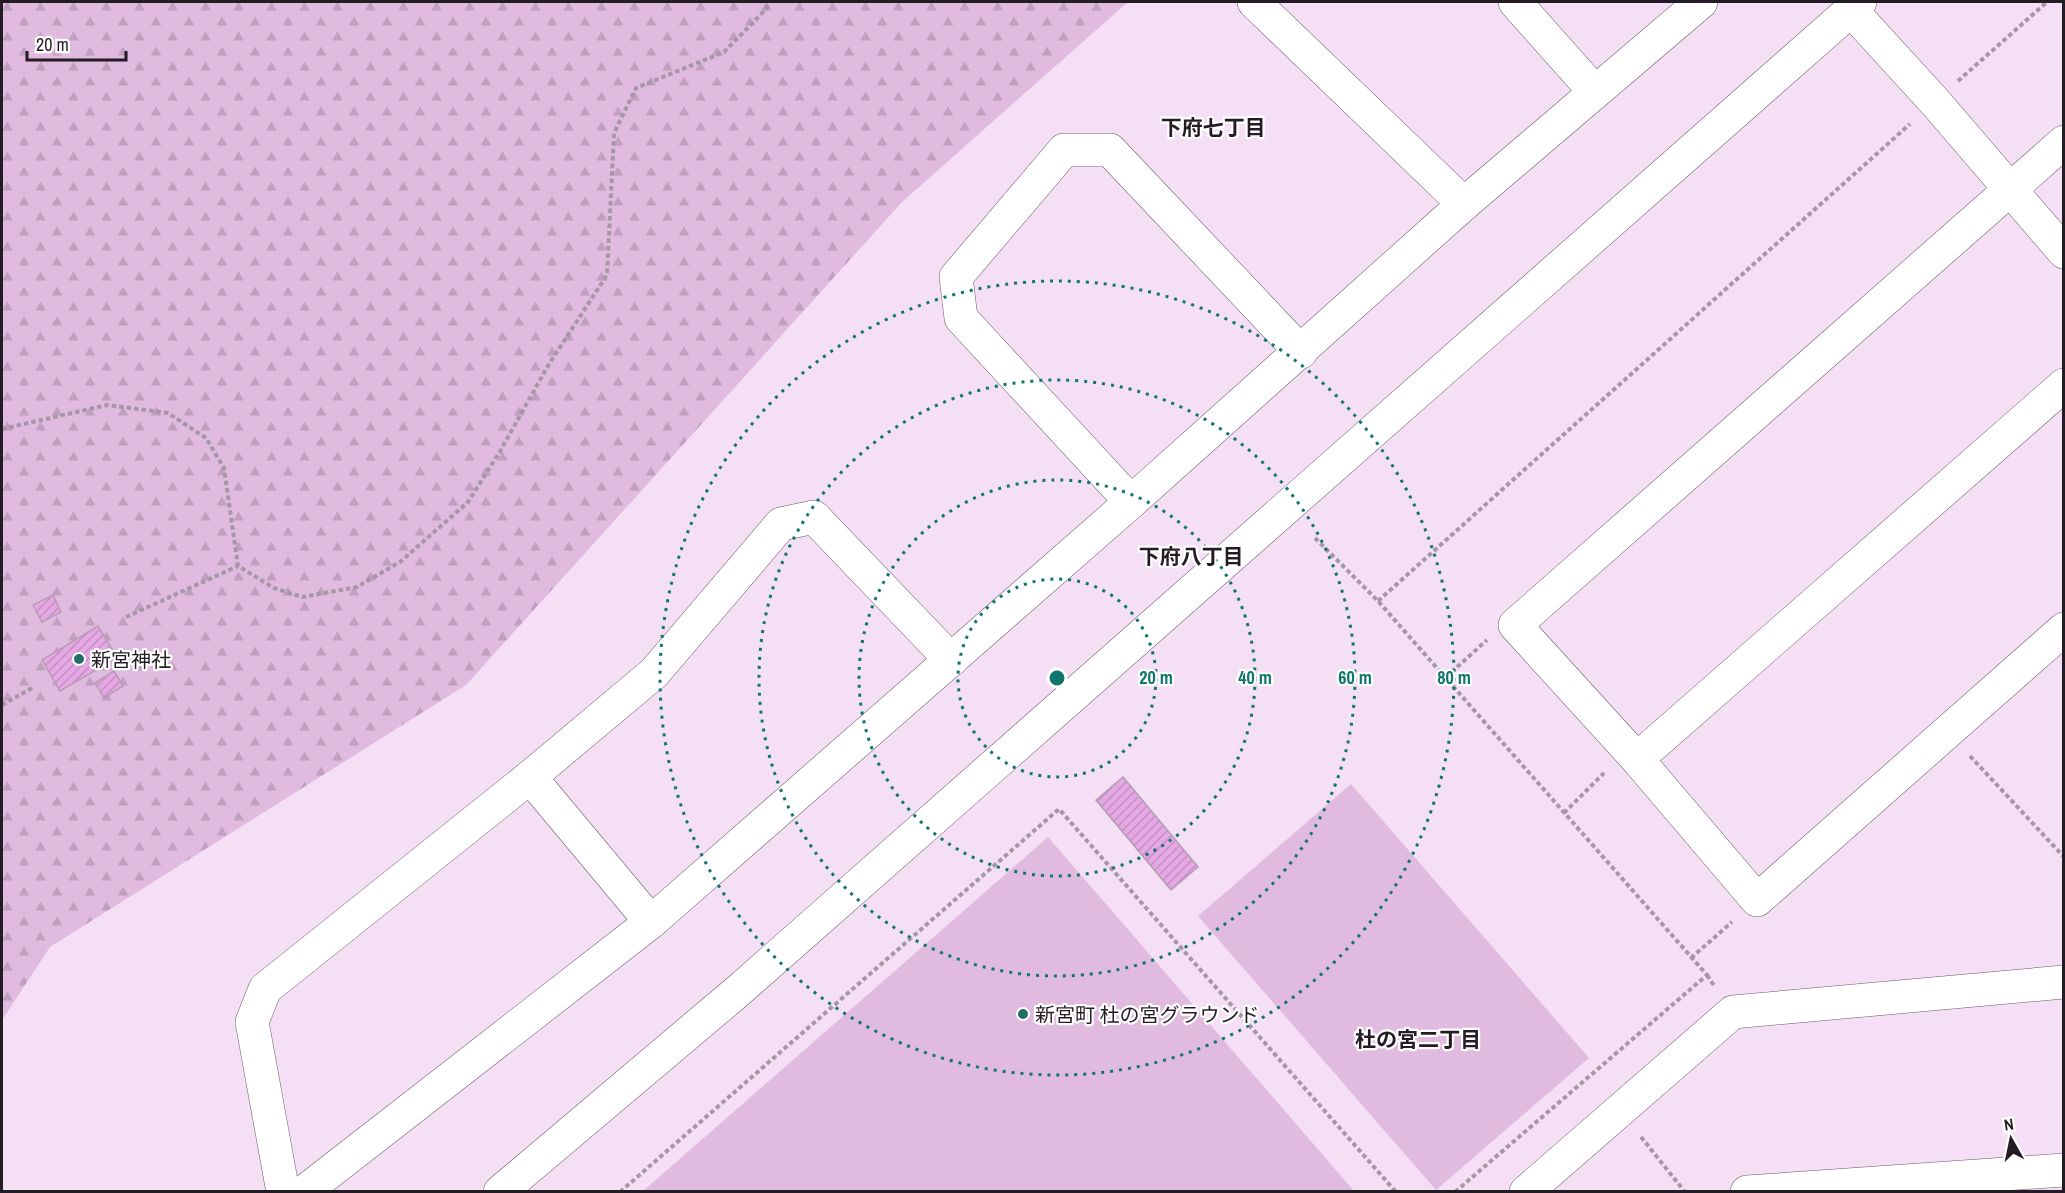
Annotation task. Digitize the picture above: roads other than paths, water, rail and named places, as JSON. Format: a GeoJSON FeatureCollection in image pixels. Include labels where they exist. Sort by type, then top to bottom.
{"type":"FeatureCollection","features":[{"type":"Feature","properties":{"kind":"street"},"geometry":{"type":"LineString","coordinates":[[1254,2],[1464,204]]}},
{"type":"Feature","properties":{"kind":"street"},"geometry":{"type":"LineString","coordinates":[[1515,2],[1595,92]]}},
{"type":"Feature","properties":{"kind":"street"},"geometry":{"type":"LineString","coordinates":[[303,1191],[651,922],[1301,352],[1464,204],[1701,2]]}},
{"type":"Feature","properties":{"kind":"street"},"geometry":{"type":"LineString","coordinates":[[500,1191],[738,991],[1856,6],[2064,252]]}},
{"type":"Feature","properties":{"kind":"street"},"geometry":{"type":"LineString","coordinates":[[2064,142],[1515,625],[1632,754],[1757,900],[2064,629]]}},
{"type":"Feature","properties":{"kind":"street"},"geometry":{"type":"LineString","coordinates":[[1131,502],[961,318],[956,277],[1064,150],[1110,150],[1301,352]]}},
{"type":"Feature","properties":{"kind":"street"},"geometry":{"type":"LineString","coordinates":[[1632,754],[2064,385]]}},
{"type":"Feature","properties":{"kind":"street"},"geometry":{"type":"LineString","coordinates":[[283,1191],[252,1022],[265,989],[530,777],[654,673],[781,524],[814,517],[951,660]]}},
{"type":"Feature","properties":{"kind":"street"},"geometry":{"type":"LineString","coordinates":[[530,777],[651,922]]}},
{"type":"Feature","properties":{"kind":"street"},"geometry":{"type":"LineString","coordinates":[[1526,1191],[1734,1012],[2064,982]]}},
{"type":"Feature","properties":{"kind":"street"},"geometry":{"type":"LineString","coordinates":[[1747,1191],[2064,1170]]}},
{"type":"Feature","properties":{"kind":"place","name":"新宮神社"},"geometry":{"type":"Point","coordinates":[79,659]}},
{"type":"Feature","properties":{"kind":"place","name":"新宮町 杜の宮グラウンド"},"geometry":{"type":"Point","coordinates":[1023,1014]}},
{"type":"Feature","properties":{"kind":"district","name":"下府七丁目"},"geometry":{"type":"Point","coordinates":[1213,127]}},
{"type":"Feature","properties":{"kind":"district","name":"下府八丁目"},"geometry":{"type":"Point","coordinates":[1191,556]}},
{"type":"Feature","properties":{"kind":"district","name":"杜の宮二丁目"},"geometry":{"type":"Point","coordinates":[1418,1039]}}]}
